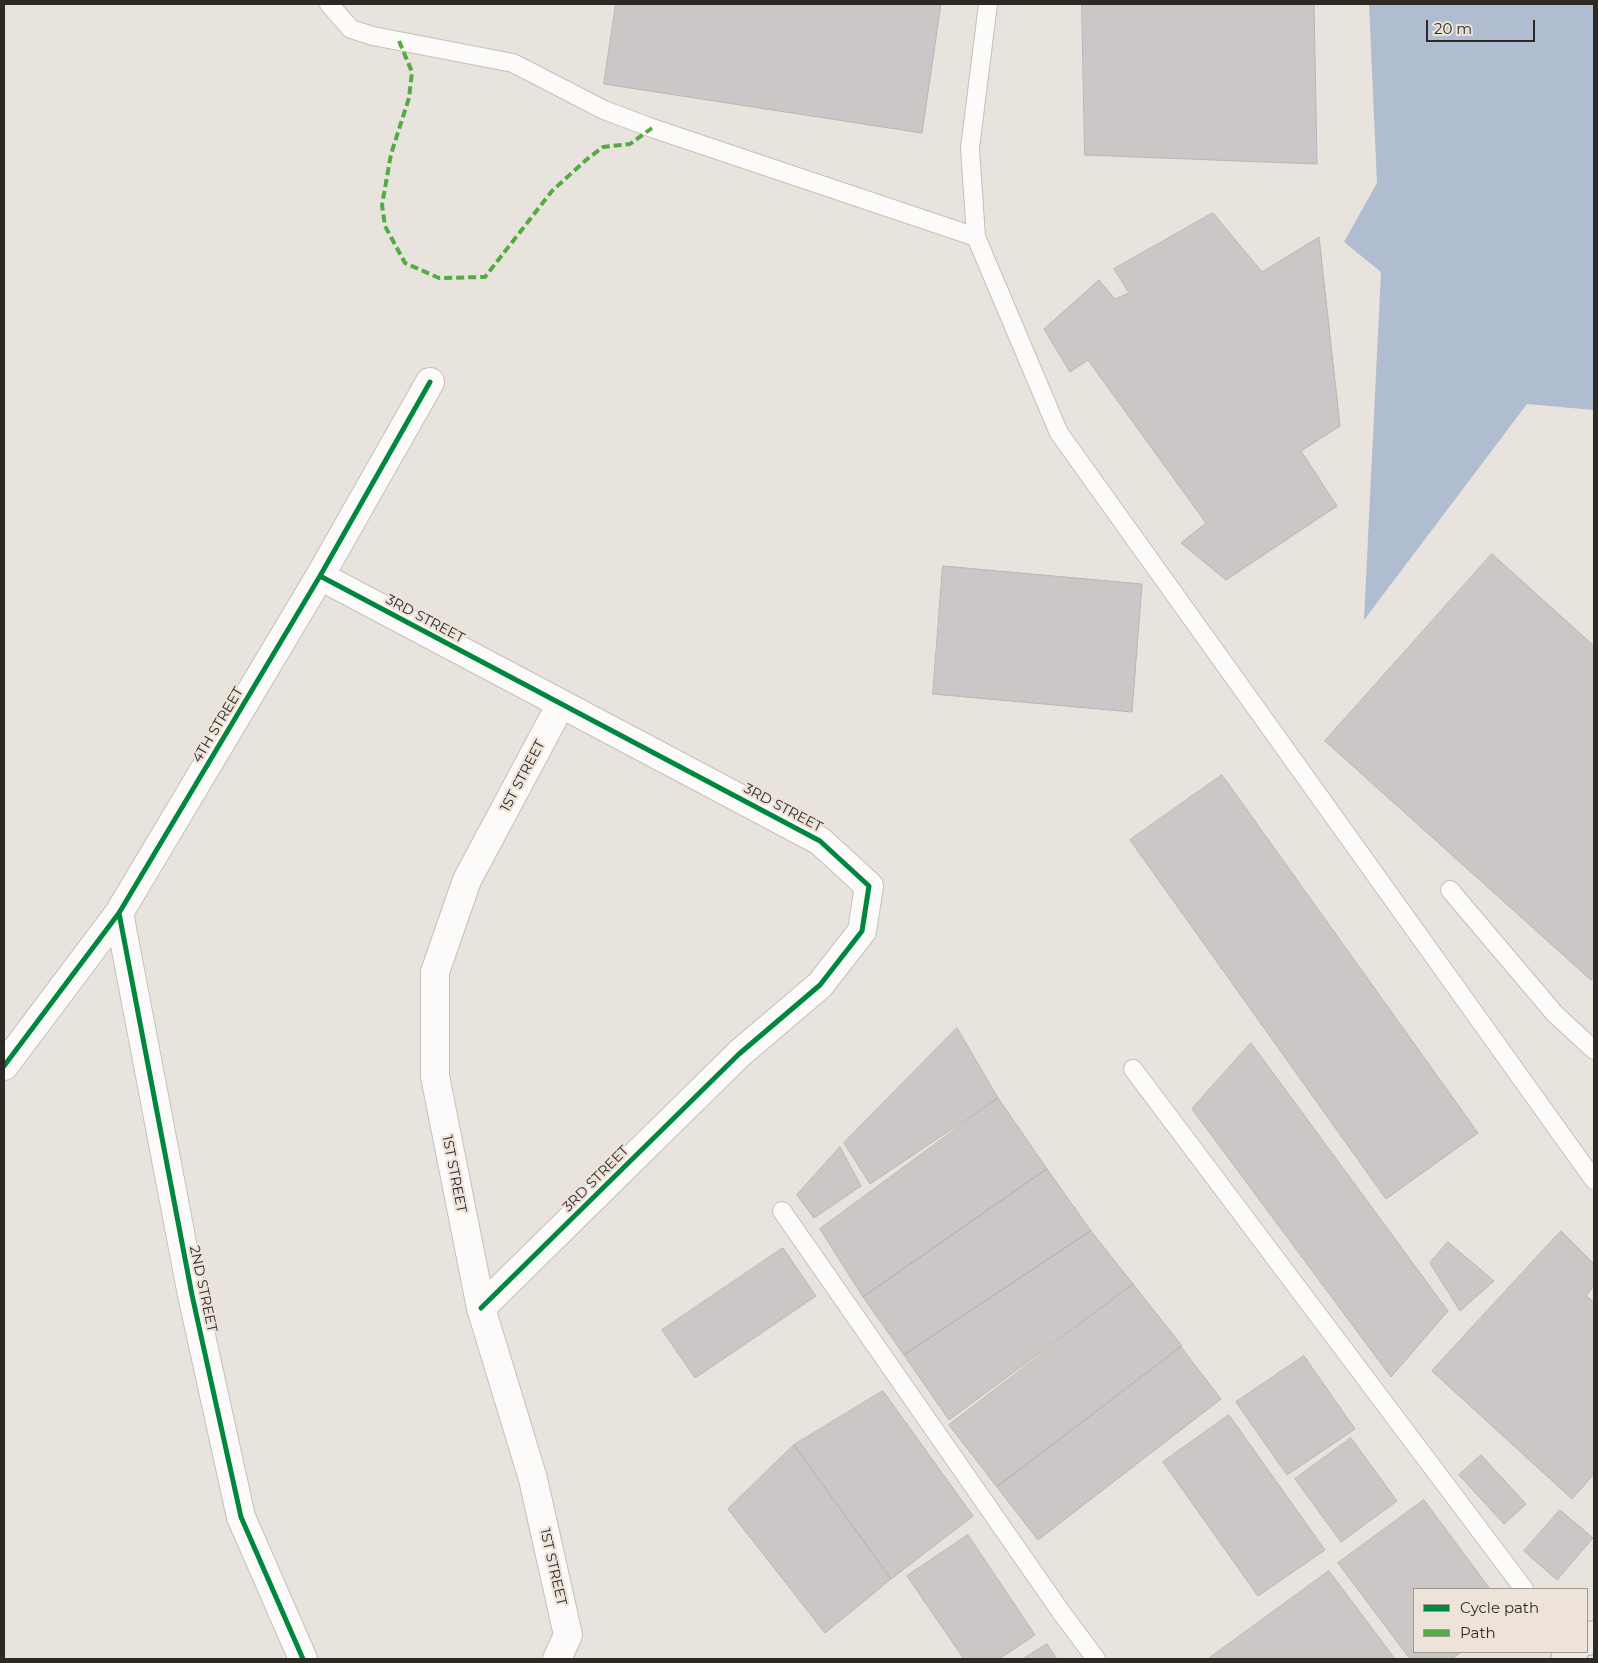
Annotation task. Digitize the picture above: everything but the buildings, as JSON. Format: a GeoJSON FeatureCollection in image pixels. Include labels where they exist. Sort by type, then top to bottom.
{"type":"FeatureCollection","features":[{"type":"Feature","properties":{"kind":"street","name":"4TH STREET"},"geometry":{"type":"LineString","coordinates":[[4,1066],[119,913],[320,576],[430,382]]}},
{"type":"Feature","properties":{"kind":"street","name":"3RD STREET"},"geometry":{"type":"LineString","coordinates":[[320,576],[820,840],[869,886],[862,931],[820,985],[739,1054],[481,1308]]}},
{"type":"Feature","properties":{"kind":"street","name":"1ST STREET"},"geometry":{"type":"LineString","coordinates":[[557,1659],[568,1635],[533,1479],[481,1308],[435,1076],[435,972],[467,880],[561,704]]}},
{"type":"Feature","properties":{"kind":"street","name":"2ND STREET"},"geometry":{"type":"LineString","coordinates":[[119,913],[192,1295],[241,1517],[303,1659]]}},
{"type":"Feature","properties":{"kind":"lane"},"geometry":{"type":"LineString","coordinates":[[329,4],[351,29],[373,36],[514,63],[604,110],[976,238]]}},
{"type":"Feature","properties":{"kind":"lane"},"geometry":{"type":"LineString","coordinates":[[988,4],[970,148],[976,238],[1059,433],[1594,1180]]}},
{"type":"Feature","properties":{"kind":"lane"},"geometry":{"type":"LineString","coordinates":[[1450,890],[1555,1014],[1594,1050]]}},
{"type":"Feature","properties":{"kind":"lane"},"geometry":{"type":"LineString","coordinates":[[1132,1069],[1523,1588]]}},
{"type":"Feature","properties":{"kind":"lane"},"geometry":{"type":"LineString","coordinates":[[782,1211],[1050,1596],[1096,1659]]}},
{"type":"Feature","properties":{"kind":"water"},"geometry":{"type":"Polygon","coordinates":[[[1369,4],[1594,4],[1594,410],[1527,404],[1364,620],[1381,272],[1344,242],[1377,183],[1369,4]]]}},
{"type":"Feature","properties":{"kind":"marked path"},"geometry":{"type":"LineString","coordinates":[[399,41],[412,72],[409,98],[391,154],[382,205],[385,226],[405,263],[439,278],[485,277],[552,191],[586,160],[603,147],[630,144],[652,128]]}},
{"type":"Feature","properties":{"kind":"cycle path"},"geometry":{"type":"LineString","coordinates":[[4,1066],[119,913],[320,576],[430,382]]}},
{"type":"Feature","properties":{"kind":"cycle path"},"geometry":{"type":"LineString","coordinates":[[320,576],[820,841],[869,886],[862,931],[820,985],[739,1054],[481,1308]]}},
{"type":"Feature","properties":{"kind":"cycle path"},"geometry":{"type":"LineString","coordinates":[[119,913],[192,1295],[241,1517],[303,1659]]}}]}
